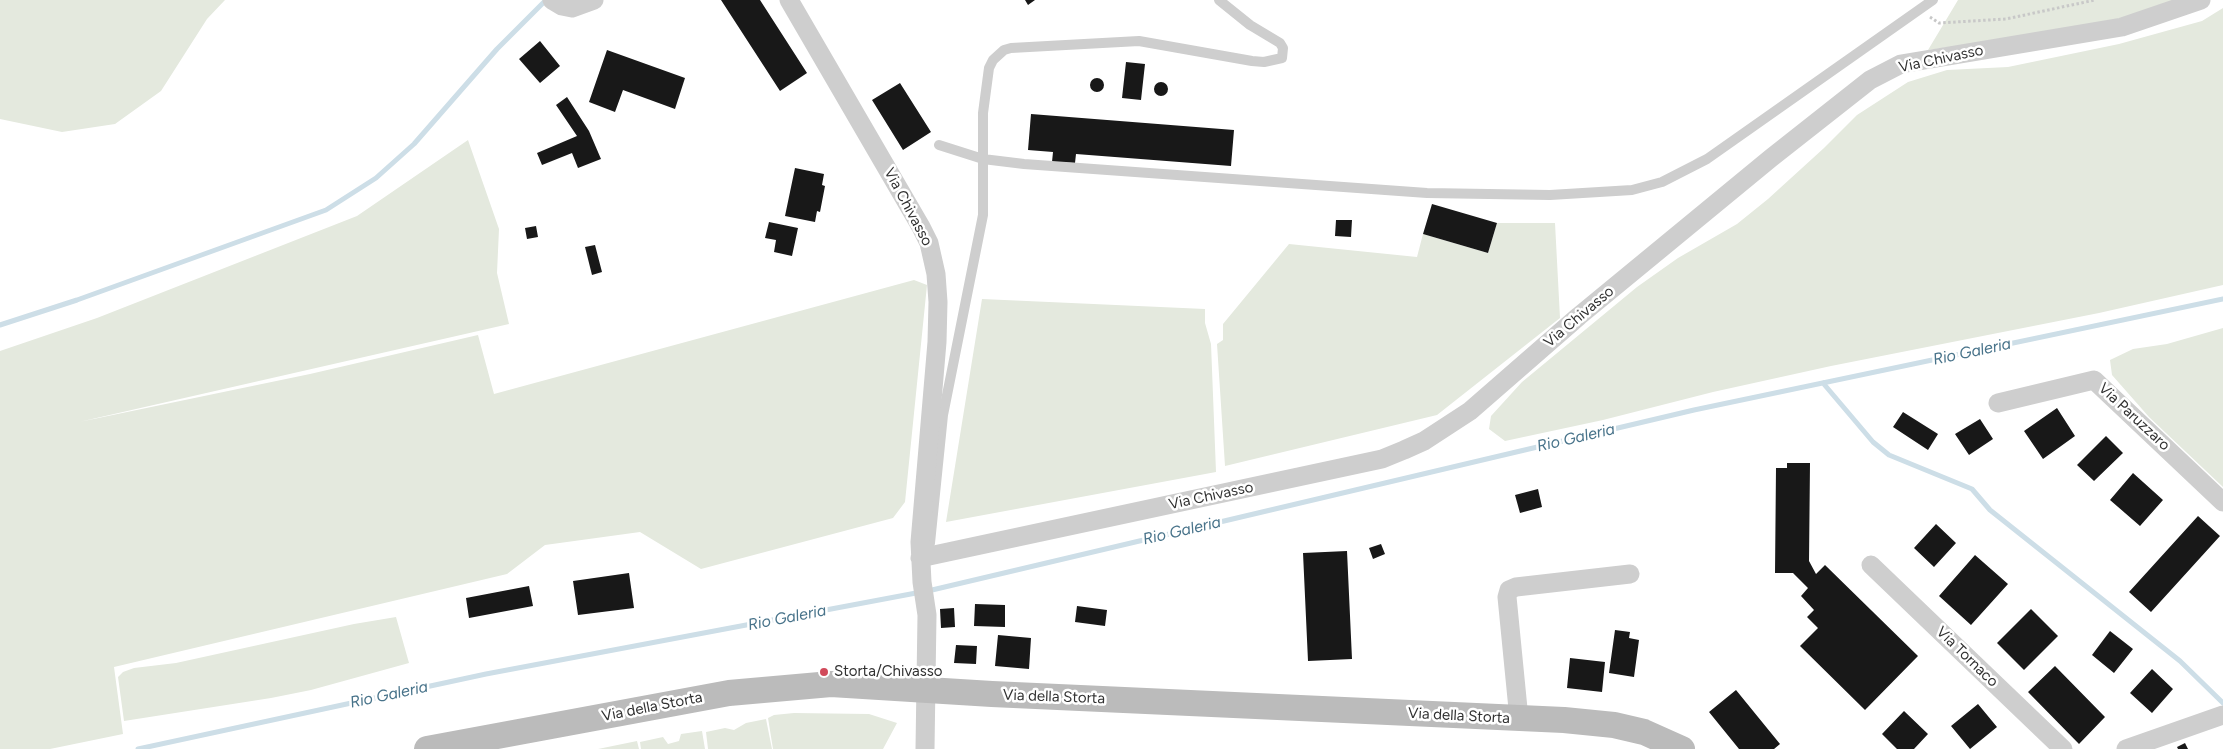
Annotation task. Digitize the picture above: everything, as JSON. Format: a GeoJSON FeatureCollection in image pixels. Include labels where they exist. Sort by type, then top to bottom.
{"type":"FeatureCollection","features":[{"type":"Feature","properties":{"kind":"main road","name":"Via della Storta"},"geometry":{"type":"LineString","coordinates":[[427,749],[729,693],[831,684],[1614,725],[1644,732],[1682,749]]}},
{"type":"Feature","properties":{"kind":"street"},"geometry":{"type":"LineString","coordinates":[[555,2],[572,8],[594,0]]}},
{"type":"Feature","properties":{"kind":"street","name":"Via Chivasso"},"geometry":{"type":"LineString","coordinates":[[789,0],[921,227],[929,243],[934,261],[938,302],[937,342],[920,558],[927,615],[924,749]]}},
{"type":"Feature","properties":{"kind":"street","name":"Via Chivasso"},"geometry":{"type":"LineString","coordinates":[[920,558],[1373,461],[1404,450],[1424,441],[1470,411],[1594,303],[1870,80],[1901,64],[2122,28],[2201,0]]}},
{"type":"Feature","properties":{"kind":"street","name":"Via Paruzzaro"},"geometry":{"type":"LineString","coordinates":[[1998,403],[2094,380],[2223,502]]}},
{"type":"Feature","properties":{"kind":"street","name":"Via Tornaco"},"geometry":{"type":"LineString","coordinates":[[1872,565],[2063,749]]}},
{"type":"Feature","properties":{"kind":"street"},"geometry":{"type":"LineString","coordinates":[[1519,719],[1507,598],[1509,590],[1516,587],[1630,574]]}},
{"type":"Feature","properties":{"kind":"street"},"geometry":{"type":"LineString","coordinates":[[2126,749],[2221,716]]}},
{"type":"Feature","properties":{"kind":"lane"},"geometry":{"type":"LineString","coordinates":[[920,558],[930,543],[943,415],[983,215],[983,113],[989,68],[993,60],[1004,50],[1011,48],[1139,41],[1252,61],[1264,62],[1282,58],[1284,53],[1280,44],[1250,25],[1219,0]]}},
{"type":"Feature","properties":{"kind":"lane"},"geometry":{"type":"LineString","coordinates":[[940,145],[983,159],[1024,164],[1427,193],[1550,195],[1632,190],[1662,182],[1707,159],[1933,0]]}},
{"type":"Feature","properties":{"kind":"path"},"geometry":{"type":"LineString","coordinates":[[1919,11],[1939,23],[2006,19],[2095,0]]}},
{"type":"Feature","properties":{"kind":"shaded area"},"geometry":{"type":"Polygon","coordinates":[[[0,0],[225,0],[207,19],[161,91],[115,124],[62,132],[0,119],[0,0]]]}},
{"type":"Feature","properties":{"kind":"shaded area"},"geometry":{"type":"Polygon","coordinates":[[[1958,0],[2187,0],[2114,25],[1928,50],[1958,0]]]}},
{"type":"Feature","properties":{"kind":"shaded area"},"geometry":{"type":"Polygon","coordinates":[[[2223,8],[2223,285],[2099,313],[1831,366],[1713,392],[1603,420],[1505,441],[1489,429],[1491,416],[1522,382],[1637,287],[1678,258],[1737,224],[1768,199],[1857,115],[1908,82],[1947,70],[2008,67],[2119,44],[2202,21],[2223,8]]]}},
{"type":"Feature","properties":{"kind":"shaded area"},"geometry":{"type":"Polygon","coordinates":[[[468,140],[499,229],[497,273],[509,324],[79,422],[310,374],[478,335],[494,394],[914,280],[927,285],[905,502],[893,518],[701,569],[640,532],[545,545],[507,574],[114,667],[123,734],[50,749],[0,749],[0,351],[97,318],[357,216],[468,140]]]}},
{"type":"Feature","properties":{"kind":"shaded area"},"geometry":{"type":"Polygon","coordinates":[[[1497,223],[1555,223],[1560,318],[1437,415],[1225,466],[1217,344],[1223,340],[1223,324],[1289,244],[1417,257],[1423,234],[1488,253],[1497,223]]]}},
{"type":"Feature","properties":{"kind":"shaded area"},"geometry":{"type":"Polygon","coordinates":[[[982,299],[1205,309],[1205,323],[1211,344],[1216,472],[946,522],[982,299]]]}},
{"type":"Feature","properties":{"kind":"shaded area"},"geometry":{"type":"Polygon","coordinates":[[[2223,328],[2223,487],[2149,417],[2112,375],[2110,360],[2133,349],[2167,344],[2223,328]]]}},
{"type":"Feature","properties":{"kind":"shaded area"},"geometry":{"type":"Polygon","coordinates":[[[396,617],[409,663],[311,690],[124,721],[118,677],[123,672],[134,668],[176,663],[354,624],[396,617]]]}},
{"type":"Feature","properties":{"kind":"shaded area"},"geometry":{"type":"Polygon","coordinates":[[[794,713],[869,714],[897,723],[883,749],[773,749],[768,718],[774,715],[794,713]]]}},
{"type":"Feature","properties":{"kind":"shaded area"},"geometry":{"type":"Polygon","coordinates":[[[766,719],[772,749],[708,749],[706,732],[725,728],[734,730],[746,723],[766,719]]]}},
{"type":"Feature","properties":{"kind":"shaded area"},"geometry":{"type":"Polygon","coordinates":[[[702,731],[705,749],[641,749],[640,742],[663,737],[668,744],[679,741],[681,734],[702,731]]]}},
{"type":"Feature","properties":{"kind":"shaded area"},"geometry":{"type":"Polygon","coordinates":[[[637,741],[639,749],[598,749],[637,741]]]}},
{"type":"Feature","properties":{"kind":"building"},"geometry":{"type":"Polygon","coordinates":[[[721,0],[760,0],[807,73],[780,91],[721,0]]]}},
{"type":"Feature","properties":{"kind":"building"},"geometry":{"type":"Polygon","coordinates":[[[1025,0],[1035,0],[1028,5],[1025,0]]]}},
{"type":"Feature","properties":{"kind":"building"},"geometry":{"type":"Polygon","coordinates":[[[540,41],[560,66],[540,83],[519,59],[540,41]]]}},
{"type":"Feature","properties":{"kind":"building"},"geometry":{"type":"Polygon","coordinates":[[[607,50],[685,78],[675,109],[623,90],[615,112],[589,102],[607,50]]]}},
{"type":"Feature","properties":{"kind":"building"},"geometry":{"type":"Polygon","coordinates":[[[1126,62],[1145,64],[1141,100],[1122,98],[1126,62]]]}},
{"type":"Feature","properties":{"kind":"building"},"geometry":{"type":"Polygon","coordinates":[[[1094,78],[1100,78],[1104,85],[1100,92],[1094,92],[1090,88],[1090,82],[1094,78]]]}},
{"type":"Feature","properties":{"kind":"building"},"geometry":{"type":"Polygon","coordinates":[[[1158,82],[1164,82],[1168,89],[1164,96],[1158,96],[1154,92],[1154,86],[1158,82]]]}},
{"type":"Feature","properties":{"kind":"building"},"geometry":{"type":"Polygon","coordinates":[[[900,83],[931,132],[903,150],[872,100],[900,83]]]}},
{"type":"Feature","properties":{"kind":"building"},"geometry":{"type":"Polygon","coordinates":[[[567,97],[589,131],[601,159],[578,168],[572,153],[542,165],[537,153],[577,136],[556,105],[567,97]]]}},
{"type":"Feature","properties":{"kind":"building"},"geometry":{"type":"Polygon","coordinates":[[[1031,114],[1234,130],[1231,166],[1076,154],[1075,163],[1052,162],[1053,152],[1028,150],[1031,114]]]}},
{"type":"Feature","properties":{"kind":"building"},"geometry":{"type":"Polygon","coordinates":[[[795,168],[824,174],[822,185],[825,186],[820,212],[817,211],[815,222],[785,216],[795,168]]]}},
{"type":"Feature","properties":{"kind":"building"},"geometry":{"type":"Polygon","coordinates":[[[1432,204],[1497,223],[1488,253],[1423,234],[1432,204]]]}},
{"type":"Feature","properties":{"kind":"building"},"geometry":{"type":"Polygon","coordinates":[[[1336,220],[1352,220],[1351,237],[1335,236],[1336,220]]]}},
{"type":"Feature","properties":{"kind":"building"},"geometry":{"type":"Polygon","coordinates":[[[769,222],[798,228],[792,256],[774,252],[776,240],[765,238],[769,222]]]}},
{"type":"Feature","properties":{"kind":"building"},"geometry":{"type":"Polygon","coordinates":[[[536,226],[538,237],[527,239],[525,228],[536,226]]]}},
{"type":"Feature","properties":{"kind":"building"},"geometry":{"type":"Polygon","coordinates":[[[595,245],[602,272],[592,275],[585,247],[595,245]]]}},
{"type":"Feature","properties":{"kind":"building"},"geometry":{"type":"Polygon","coordinates":[[[2057,408],[2075,436],[2043,459],[2024,431],[2057,408]]]}},
{"type":"Feature","properties":{"kind":"building"},"geometry":{"type":"Polygon","coordinates":[[[1903,412],[1938,434],[1928,450],[1893,427],[1903,412]]]}},
{"type":"Feature","properties":{"kind":"building"},"geometry":{"type":"Polygon","coordinates":[[[1980,419],[1993,439],[1969,455],[1955,434],[1980,419]]]}},
{"type":"Feature","properties":{"kind":"building"},"geometry":{"type":"Polygon","coordinates":[[[2106,436],[2123,453],[2094,481],[2077,465],[2106,436]]]}},
{"type":"Feature","properties":{"kind":"building"},"geometry":{"type":"Polygon","coordinates":[[[1787,463],[1810,463],[1809,561],[1816,574],[1825,565],[1918,656],[1865,710],[1800,646],[1818,628],[1807,617],[1814,610],[1801,596],[1808,588],[1793,573],[1775,573],[1776,468],[1787,468],[1787,463]]]}},
{"type":"Feature","properties":{"kind":"building"},"geometry":{"type":"Polygon","coordinates":[[[2133,473],[2163,500],[2140,526],[2110,500],[2133,473]]]}},
{"type":"Feature","properties":{"kind":"building"},"geometry":{"type":"Polygon","coordinates":[[[1538,489],[1542,507],[1520,513],[1515,495],[1538,489]]]}},
{"type":"Feature","properties":{"kind":"building"},"geometry":{"type":"Polygon","coordinates":[[[2198,516],[2220,536],[2151,612],[2129,592],[2198,516]]]}},
{"type":"Feature","properties":{"kind":"building"},"geometry":{"type":"Polygon","coordinates":[[[1936,524],[1956,543],[1934,567],[1914,548],[1936,524]]]}},
{"type":"Feature","properties":{"kind":"building"},"geometry":{"type":"Polygon","coordinates":[[[1381,544],[1385,554],[1373,559],[1369,548],[1381,544]]]}},
{"type":"Feature","properties":{"kind":"building"},"geometry":{"type":"Polygon","coordinates":[[[1347,551],[1352,659],[1308,661],[1303,553],[1347,551]]]}},
{"type":"Feature","properties":{"kind":"building"},"geometry":{"type":"Polygon","coordinates":[[[1975,555],[2008,584],[1971,625],[1939,596],[1975,555]]]}},
{"type":"Feature","properties":{"kind":"building"},"geometry":{"type":"Polygon","coordinates":[[[629,573],[634,608],[578,615],[573,581],[629,573]]]}},
{"type":"Feature","properties":{"kind":"building"},"geometry":{"type":"Polygon","coordinates":[[[529,586],[533,606],[469,618],[466,598],[529,586]]]}},
{"type":"Feature","properties":{"kind":"building"},"geometry":{"type":"Polygon","coordinates":[[[975,604],[1005,605],[1005,627],[974,626],[975,604]]]}},
{"type":"Feature","properties":{"kind":"building"},"geometry":{"type":"Polygon","coordinates":[[[1077,606],[1107,610],[1105,626],[1075,622],[1077,606]]]}},
{"type":"Feature","properties":{"kind":"building"},"geometry":{"type":"Polygon","coordinates":[[[954,608],[955,627],[941,628],[940,609],[954,608]]]}},
{"type":"Feature","properties":{"kind":"building"},"geometry":{"type":"Polygon","coordinates":[[[2031,609],[2058,636],[2024,670],[1997,643],[2031,609]]]}},
{"type":"Feature","properties":{"kind":"building"},"geometry":{"type":"Polygon","coordinates":[[[1615,630],[1630,632],[1629,638],[1639,640],[1634,677],[1609,673],[1615,630]]]}},
{"type":"Feature","properties":{"kind":"building"},"geometry":{"type":"Polygon","coordinates":[[[2110,631],[2133,649],[2114,673],[2092,655],[2110,631]]]}},
{"type":"Feature","properties":{"kind":"building"},"geometry":{"type":"Polygon","coordinates":[[[998,635],[1031,638],[1029,669],[995,666],[998,635]]]}},
{"type":"Feature","properties":{"kind":"building"},"geometry":{"type":"Polygon","coordinates":[[[956,645],[977,646],[976,664],[954,663],[956,645]]]}},
{"type":"Feature","properties":{"kind":"building"},"geometry":{"type":"Polygon","coordinates":[[[1570,658],[1605,662],[1602,692],[1567,688],[1570,658]]]}},
{"type":"Feature","properties":{"kind":"building"},"geometry":{"type":"Polygon","coordinates":[[[2055,666],[2105,717],[2079,744],[2028,692],[2055,666]]]}},
{"type":"Feature","properties":{"kind":"building"},"geometry":{"type":"Polygon","coordinates":[[[2152,669],[2173,689],[2152,713],[2130,693],[2152,669]]]}},
{"type":"Feature","properties":{"kind":"building"},"geometry":{"type":"Polygon","coordinates":[[[1736,690],[1780,744],[1774,749],[1739,749],[1709,712],[1736,690]]]}},
{"type":"Feature","properties":{"kind":"building"},"geometry":{"type":"Polygon","coordinates":[[[1978,704],[1997,727],[1970,749],[1951,726],[1978,704]]]}},
{"type":"Feature","properties":{"kind":"building"},"geometry":{"type":"Polygon","coordinates":[[[1904,711],[1928,734],[1914,749],[1897,749],[1882,734],[1904,711]]]}},
{"type":"Feature","properties":{"kind":"building"},"geometry":{"type":"Polygon","coordinates":[[[2185,743],[2188,749],[2178,749],[2177,747],[2185,743]]]}},
{"type":"Feature","properties":{"kind":"waterway"},"geometry":{"type":"LineString","coordinates":[[0,325],[77,300],[326,210],[376,178],[414,144],[497,49],[546,0]]}},
{"type":"Feature","properties":{"kind":"waterway","name":"Rio Galeria"},"geometry":{"type":"LineString","coordinates":[[138,749],[486,674],[932,590],[1694,410],[2223,299]]}},
{"type":"Feature","properties":{"kind":"waterway"},"geometry":{"type":"LineString","coordinates":[[1823,383],[1873,442],[1889,455],[1972,489],[1990,510],[2180,661],[2223,703]]}},
{"type":"Feature","properties":{"kind":"place","name":"Storta/Chivasso"},"geometry":{"type":"Point","coordinates":[824,672]}}]}
